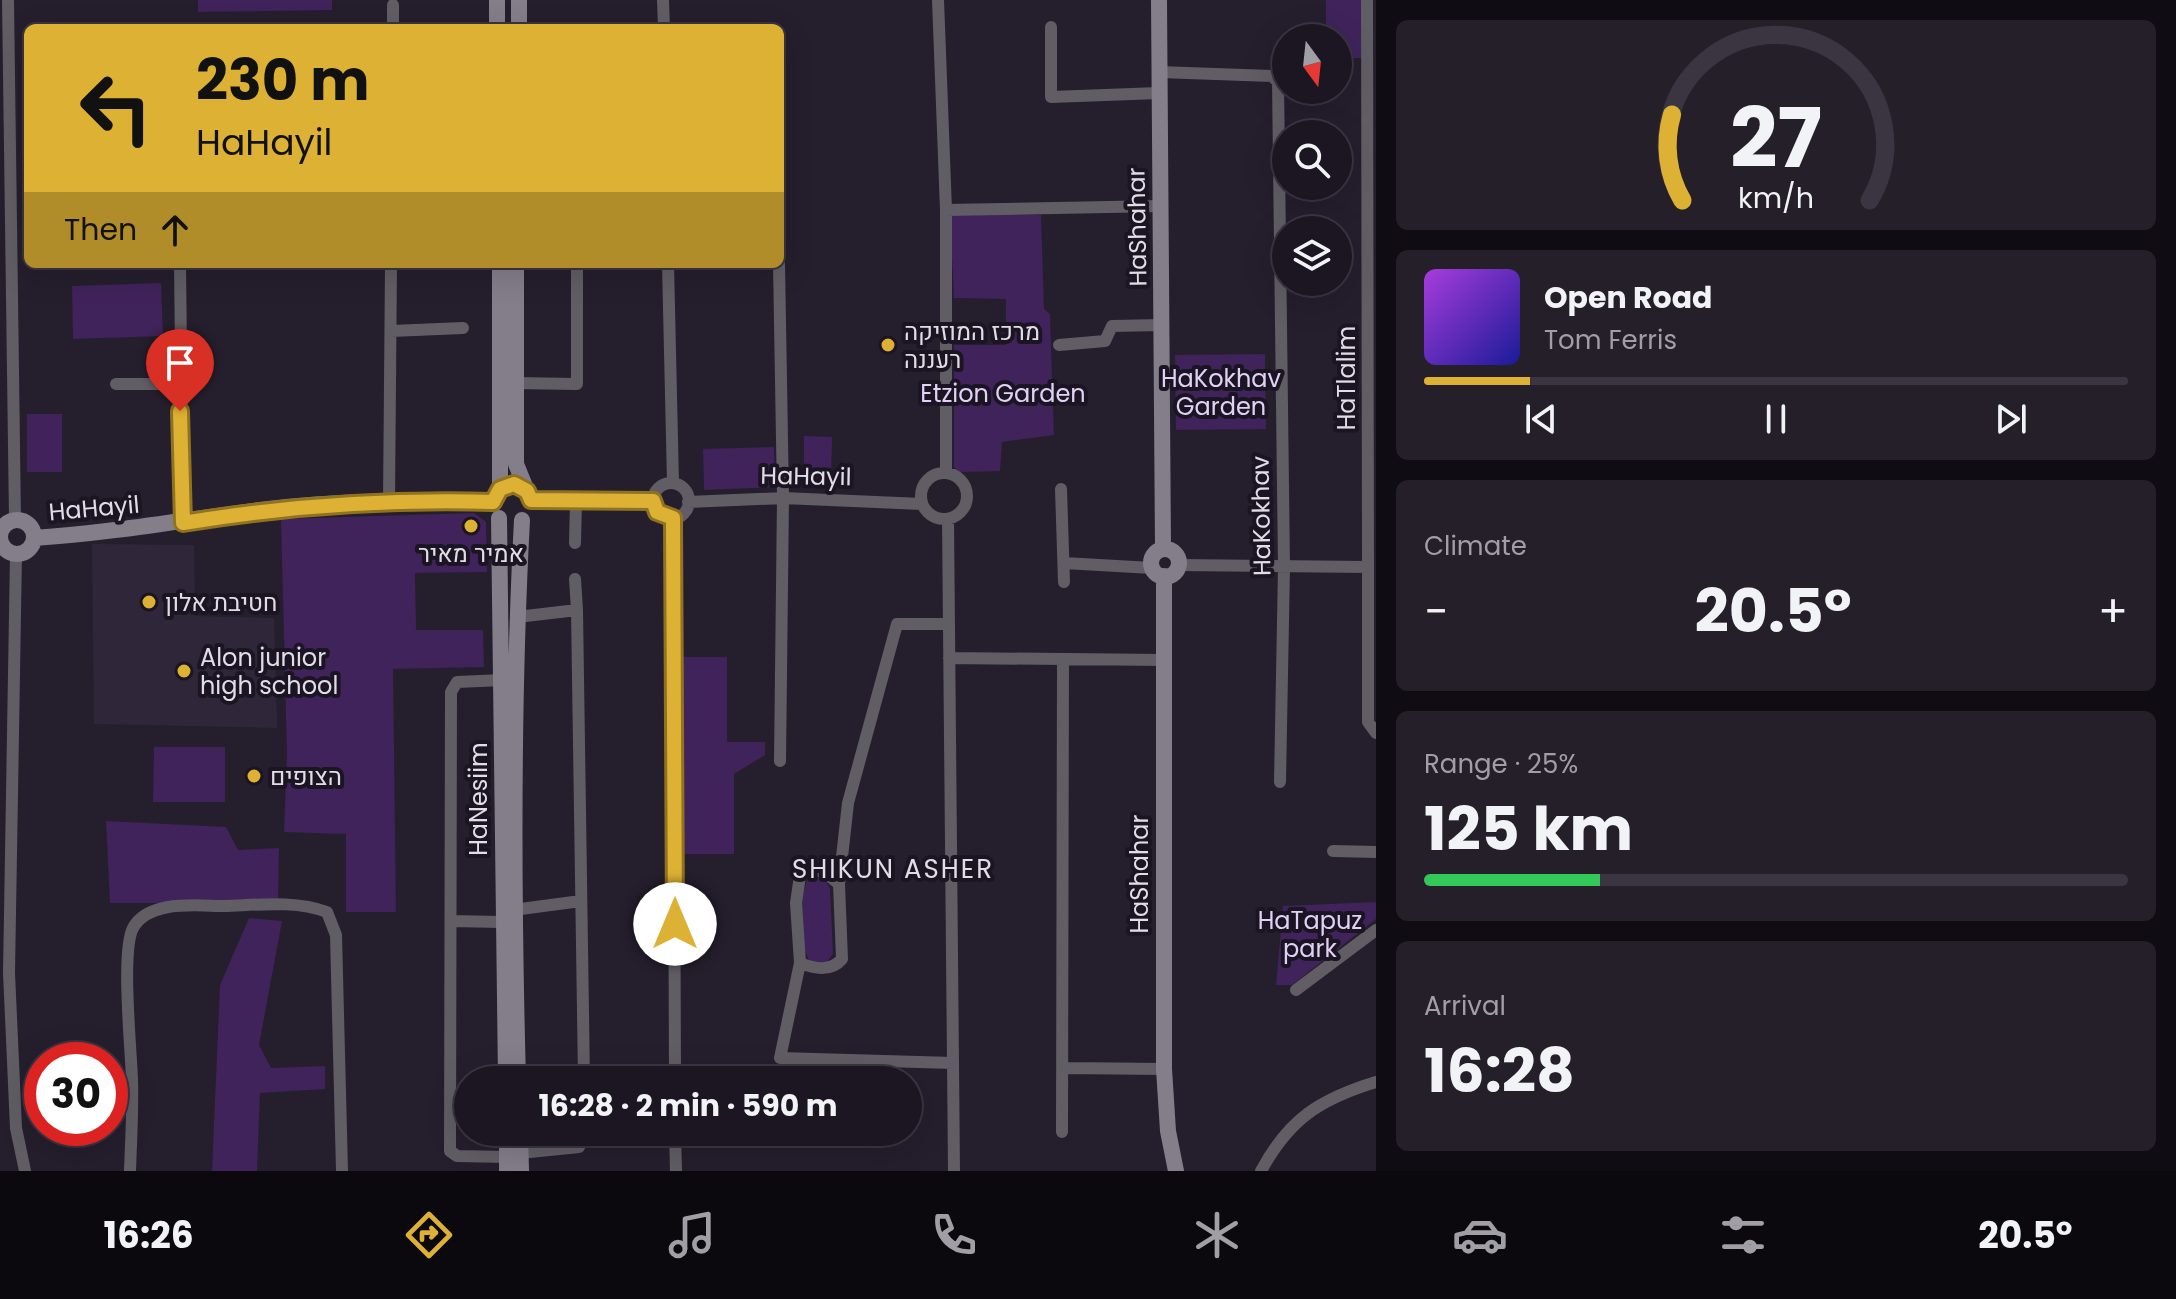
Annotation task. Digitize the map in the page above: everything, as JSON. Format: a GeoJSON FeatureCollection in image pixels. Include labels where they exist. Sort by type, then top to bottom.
{"type":"FeatureCollection","features":[{"type":"Feature","properties":{"kind":"street"},"geometry":{"type":"LineString","coordinates":[[8,0],[5,205],[15,520]]}},
{"type":"Feature","properties":{"kind":"street"},"geometry":{"type":"LineString","coordinates":[[497,0],[497,24]]}},
{"type":"Feature","properties":{"kind":"street"},"geometry":{"type":"LineString","coordinates":[[519,0],[519,24]]}},
{"type":"Feature","properties":{"kind":"street"},"geometry":{"type":"LineString","coordinates":[[663,0],[664,24]]}},
{"type":"Feature","properties":{"kind":"street"},"geometry":{"type":"LineString","coordinates":[[938,0],[946,210],[946,472]]}},
{"type":"Feature","properties":{"kind":"street","name":"HaShahar"},"geometry":{"type":"LineString","coordinates":[[1159,0],[1163,549]]}},
{"type":"Feature","properties":{"kind":"street","name":"HaTlalim"},"geometry":{"type":"LineString","coordinates":[[1367,0],[1372,392],[1368,722],[1376,733]]}},
{"type":"Feature","properties":{"kind":"street"},"geometry":{"type":"LineString","coordinates":[[393,5],[393,24]]}},
{"type":"Feature","properties":{"kind":"street"},"geometry":{"type":"LineString","coordinates":[[1051,27],[1051,97],[1159,93]]}},
{"type":"Feature","properties":{"kind":"street","name":"HaKokhav"},"geometry":{"type":"LineString","coordinates":[[1159,72],[1272,76],[1278,82],[1284,567],[1280,782]]}},
{"type":"Feature","properties":{"kind":"street"},"geometry":{"type":"LineString","coordinates":[[946,210],[1161,206]]}},
{"type":"Feature","properties":{"kind":"street"},"geometry":{"type":"LineString","coordinates":[[180,268],[183,523]]}},
{"type":"Feature","properties":{"kind":"street"},"geometry":{"type":"LineString","coordinates":[[389,502],[391,268]]}},
{"type":"Feature","properties":{"kind":"street"},"geometry":{"type":"LineString","coordinates":[[500,268],[496,496],[499,518],[515,523],[528,515],[529,496],[516,464],[516,268]]}},
{"type":"Feature","properties":{"kind":"street"},"geometry":{"type":"LineString","coordinates":[[514,383],[577,384],[577,268]]}},
{"type":"Feature","properties":{"kind":"street"},"geometry":{"type":"LineString","coordinates":[[668,268],[673,483]]}},
{"type":"Feature","properties":{"kind":"street"},"geometry":{"type":"LineString","coordinates":[[779,268],[783,498],[780,761]]}},
{"type":"Feature","properties":{"kind":"street"},"geometry":{"type":"LineString","coordinates":[[1059,345],[1105,341],[1112,326],[1162,325]]}},
{"type":"Feature","properties":{"kind":"street"},"geometry":{"type":"LineString","coordinates":[[391,331],[463,328]]}},
{"type":"Feature","properties":{"kind":"street"},"geometry":{"type":"LineString","coordinates":[[116,384],[180,384]]}},
{"type":"Feature","properties":{"kind":"street"},"geometry":{"type":"LineString","coordinates":[[946,472],[963,482],[967,498],[962,511],[948,519],[932,516],[922,504],[925,483],[946,472]]}},
{"type":"Feature","properties":{"kind":"street"},"geometry":{"type":"LineString","coordinates":[[673,483],[684,489],[688,502],[682,514],[673,518],[657,512],[653,501],[656,490],[673,483]]}},
{"type":"Feature","properties":{"kind":"street"},"geometry":{"type":"LineString","coordinates":[[496,496],[514,484],[529,496],[576,501],[653,501]]}},
{"type":"Feature","properties":{"kind":"street"},"geometry":{"type":"LineString","coordinates":[[1061,489],[1064,582]]}},
{"type":"Feature","properties":{"kind":"street","name":"HaHayil"},"geometry":{"type":"LineString","coordinates":[[34,538],[183,523],[261,510],[496,496]]}},
{"type":"Feature","properties":{"kind":"street","name":"HaHayil"},"geometry":{"type":"LineString","coordinates":[[688,502],[783,498],[922,504]]}},
{"type":"Feature","properties":{"kind":"street"},"geometry":{"type":"LineString","coordinates":[[575,543],[576,501]]}},
{"type":"Feature","properties":{"kind":"street","name":"HaNesiim"},"geometry":{"type":"LineString","coordinates":[[499,518],[508,916],[517,1066]]}},
{"type":"Feature","properties":{"kind":"street"},"geometry":{"type":"LineString","coordinates":[[673,518],[675,1066]]}},
{"type":"Feature","properties":{"kind":"street"},"geometry":{"type":"LineString","coordinates":[[948,519],[954,1171]]}},
{"type":"Feature","properties":{"kind":"street"},"geometry":{"type":"LineString","coordinates":[[15,520],[27,523],[34,538],[26,551],[16,554],[3,546],[0,535],[5,525],[15,520]]}},
{"type":"Feature","properties":{"kind":"street","name":"HaNesiim"},"geometry":{"type":"LineString","coordinates":[[506,1066],[508,916],[522,520]]}},
{"type":"Feature","properties":{"kind":"street"},"geometry":{"type":"LineString","coordinates":[[1158,572],[1152,557],[1163,549],[1174,553],[1178,565]]}},
{"type":"Feature","properties":{"kind":"street"},"geometry":{"type":"LineString","coordinates":[[16,554],[5,1003],[16,1128],[25,1171]]}},
{"type":"Feature","properties":{"kind":"street"},"geometry":{"type":"LineString","coordinates":[[1064,563],[1172,574],[1178,565]]}},
{"type":"Feature","properties":{"kind":"street"},"geometry":{"type":"LineString","coordinates":[[1178,565],[1368,567]]}},
{"type":"Feature","properties":{"kind":"street","name":"HaShahar"},"geometry":{"type":"LineString","coordinates":[[1158,572],[1164,660],[1164,1069],[1168,1131],[1176,1171]]}},
{"type":"Feature","properties":{"kind":"street"},"geometry":{"type":"LineString","coordinates":[[575,579],[584,1066]]}},
{"type":"Feature","properties":{"kind":"street"},"geometry":{"type":"LineString","coordinates":[[517,617],[577,610]]}},
{"type":"Feature","properties":{"kind":"street"},"geometry":{"type":"LineString","coordinates":[[800,963],[823,968],[836,966],[842,959],[839,884],[848,803],[897,624],[949,624]]}},
{"type":"Feature","properties":{"kind":"street"},"geometry":{"type":"LineString","coordinates":[[949,658],[1164,660]]}},
{"type":"Feature","properties":{"kind":"street"},"geometry":{"type":"LineString","coordinates":[[1062,1132],[1065,1068],[1063,659]]}},
{"type":"Feature","properties":{"kind":"street"},"geometry":{"type":"LineString","coordinates":[[503,680],[457,682],[451,692],[450,1151],[457,1156],[512,1160],[579,1146]]}},
{"type":"Feature","properties":{"kind":"street"},"geometry":{"type":"LineString","coordinates":[[1333,851],[1376,852]]}},
{"type":"Feature","properties":{"kind":"street"},"geometry":{"type":"LineString","coordinates":[[839,884],[824,870],[811,869],[800,876],[796,903],[800,963],[780,1058],[953,1063]]}},
{"type":"Feature","properties":{"kind":"street"},"geometry":{"type":"LineString","coordinates":[[451,921],[508,916],[581,901]]}},
{"type":"Feature","properties":{"kind":"street"},"geometry":{"type":"LineString","coordinates":[[130,1171],[132,1084],[128,950],[134,927],[151,913],[173,906],[276,905],[313,907],[327,912],[336,935],[342,1171]]}},
{"type":"Feature","properties":{"kind":"street"},"geometry":{"type":"LineString","coordinates":[[1296,990],[1376,930]]}},
{"type":"Feature","properties":{"kind":"street"},"geometry":{"type":"LineString","coordinates":[[1065,1068],[1164,1069]]}},
{"type":"Feature","properties":{"kind":"street"},"geometry":{"type":"LineString","coordinates":[[1261,1171],[1282,1135],[1310,1110],[1347,1091],[1376,1082]]}},
{"type":"Feature","properties":{"kind":"street"},"geometry":{"type":"LineString","coordinates":[[675,1146],[676,1171]]}},
{"type":"Feature","properties":{"kind":"street"},"geometry":{"type":"LineString","coordinates":[[512,1160],[521,1171]]}},
{"type":"Feature","properties":{"kind":"shaded area","name":"Alon junior high school"},"geometry":{"type":"Polygon","coordinates":[[[92,544],[194,545],[195,616],[274,618],[277,728],[94,724],[92,544]]]}},
{"type":"Feature","properties":{"kind":"green space"},"geometry":{"type":"Polygon","coordinates":[[[198,0],[332,0],[332,10],[198,12],[198,0]]]}},
{"type":"Feature","properties":{"kind":"green space"},"geometry":{"type":"Polygon","coordinates":[[[1326,0],[1371,0],[1371,58],[1352,58],[1352,24],[1326,24],[1326,0]]]}},
{"type":"Feature","properties":{"kind":"green space","name":"Etzion Garden"},"geometry":{"type":"Polygon","coordinates":[[[950,214],[1041,215],[1044,309],[1050,314],[1054,435],[1002,442],[1000,471],[959,472],[954,467],[954,345],[1006,345],[1006,299],[954,298],[950,214]]]}},
{"type":"Feature","properties":{"kind":"green space"},"geometry":{"type":"Polygon","coordinates":[[[161,283],[163,336],[73,339],[72,286],[161,283]]]}},
{"type":"Feature","properties":{"kind":"green space","name":"HaKokhav Garden"},"geometry":{"type":"Polygon","coordinates":[[[1265,354],[1266,429],[1176,430],[1175,355],[1265,354]]]}},
{"type":"Feature","properties":{"kind":"green space"},"geometry":{"type":"Polygon","coordinates":[[[27,414],[62,414],[62,472],[27,472],[27,414]]]}},
{"type":"Feature","properties":{"kind":"green space"},"geometry":{"type":"Polygon","coordinates":[[[804,436],[832,437],[831,479],[804,479],[804,436]]]}},
{"type":"Feature","properties":{"kind":"green space"},"geometry":{"type":"Polygon","coordinates":[[[774,447],[775,487],[704,490],[703,449],[774,447]]]}},
{"type":"Feature","properties":{"kind":"green space"},"geometry":{"type":"Polygon","coordinates":[[[474,513],[486,522],[487,572],[415,573],[416,630],[483,630],[484,667],[393,669],[396,912],[346,912],[346,834],[284,832],[287,752],[281,519],[474,513]]]}},
{"type":"Feature","properties":{"kind":"green space"},"geometry":{"type":"Polygon","coordinates":[[[680,657],[727,657],[727,742],[765,742],[765,755],[734,774],[734,854],[680,854],[680,657]]]}},
{"type":"Feature","properties":{"kind":"green space"},"geometry":{"type":"Polygon","coordinates":[[[154,747],[225,747],[225,802],[153,802],[154,747]]]}},
{"type":"Feature","properties":{"kind":"green space"},"geometry":{"type":"Polygon","coordinates":[[[106,821],[226,827],[238,850],[279,848],[278,903],[110,903],[106,821]]]}},
{"type":"Feature","properties":{"kind":"green space"},"geometry":{"type":"Polygon","coordinates":[[[822,876],[830,888],[833,954],[826,963],[811,964],[803,944],[803,898],[808,878],[822,876]]]}},
{"type":"Feature","properties":{"kind":"green space","name":"HaTapuz park"},"geometry":{"type":"Polygon","coordinates":[[[1376,902],[1376,919],[1292,985],[1276,985],[1283,906],[1376,902]]]}},
{"type":"Feature","properties":{"kind":"green space"},"geometry":{"type":"Polygon","coordinates":[[[249,918],[282,921],[259,1045],[271,1068],[325,1066],[325,1089],[260,1093],[257,1171],[212,1171],[220,985],[249,918]]]}},
{"type":"Feature","properties":{"kind":"place","name":"מרכז המוזיקה רעננה"},"geometry":{"type":"Point","coordinates":[888,345]}},
{"type":"Feature","properties":{"kind":"place","name":"אמיר מאיר"},"geometry":{"type":"Point","coordinates":[471,526]}},
{"type":"Feature","properties":{"kind":"place","name":"חטיבת אלון"},"geometry":{"type":"Point","coordinates":[149,602]}},
{"type":"Feature","properties":{"kind":"place","name":"Alon junior high school"},"geometry":{"type":"Point","coordinates":[184,671]}},
{"type":"Feature","properties":{"kind":"place","name":"הצופים"},"geometry":{"type":"Point","coordinates":[254,776]}},
{"type":"Feature","properties":{"kind":"district","name":"SHIKUN ASHER"},"geometry":{"type":"Point","coordinates":[893,869]}},
{"type":"Feature","properties":{"kind":"route"},"geometry":{"type":"LineString","coordinates":[[180,411],[183,523],[298,507],[424,500],[493,502],[500,489],[514,484],[527,491],[531,500],[653,501],[657,512],[673,518],[675,924]]}}]}
